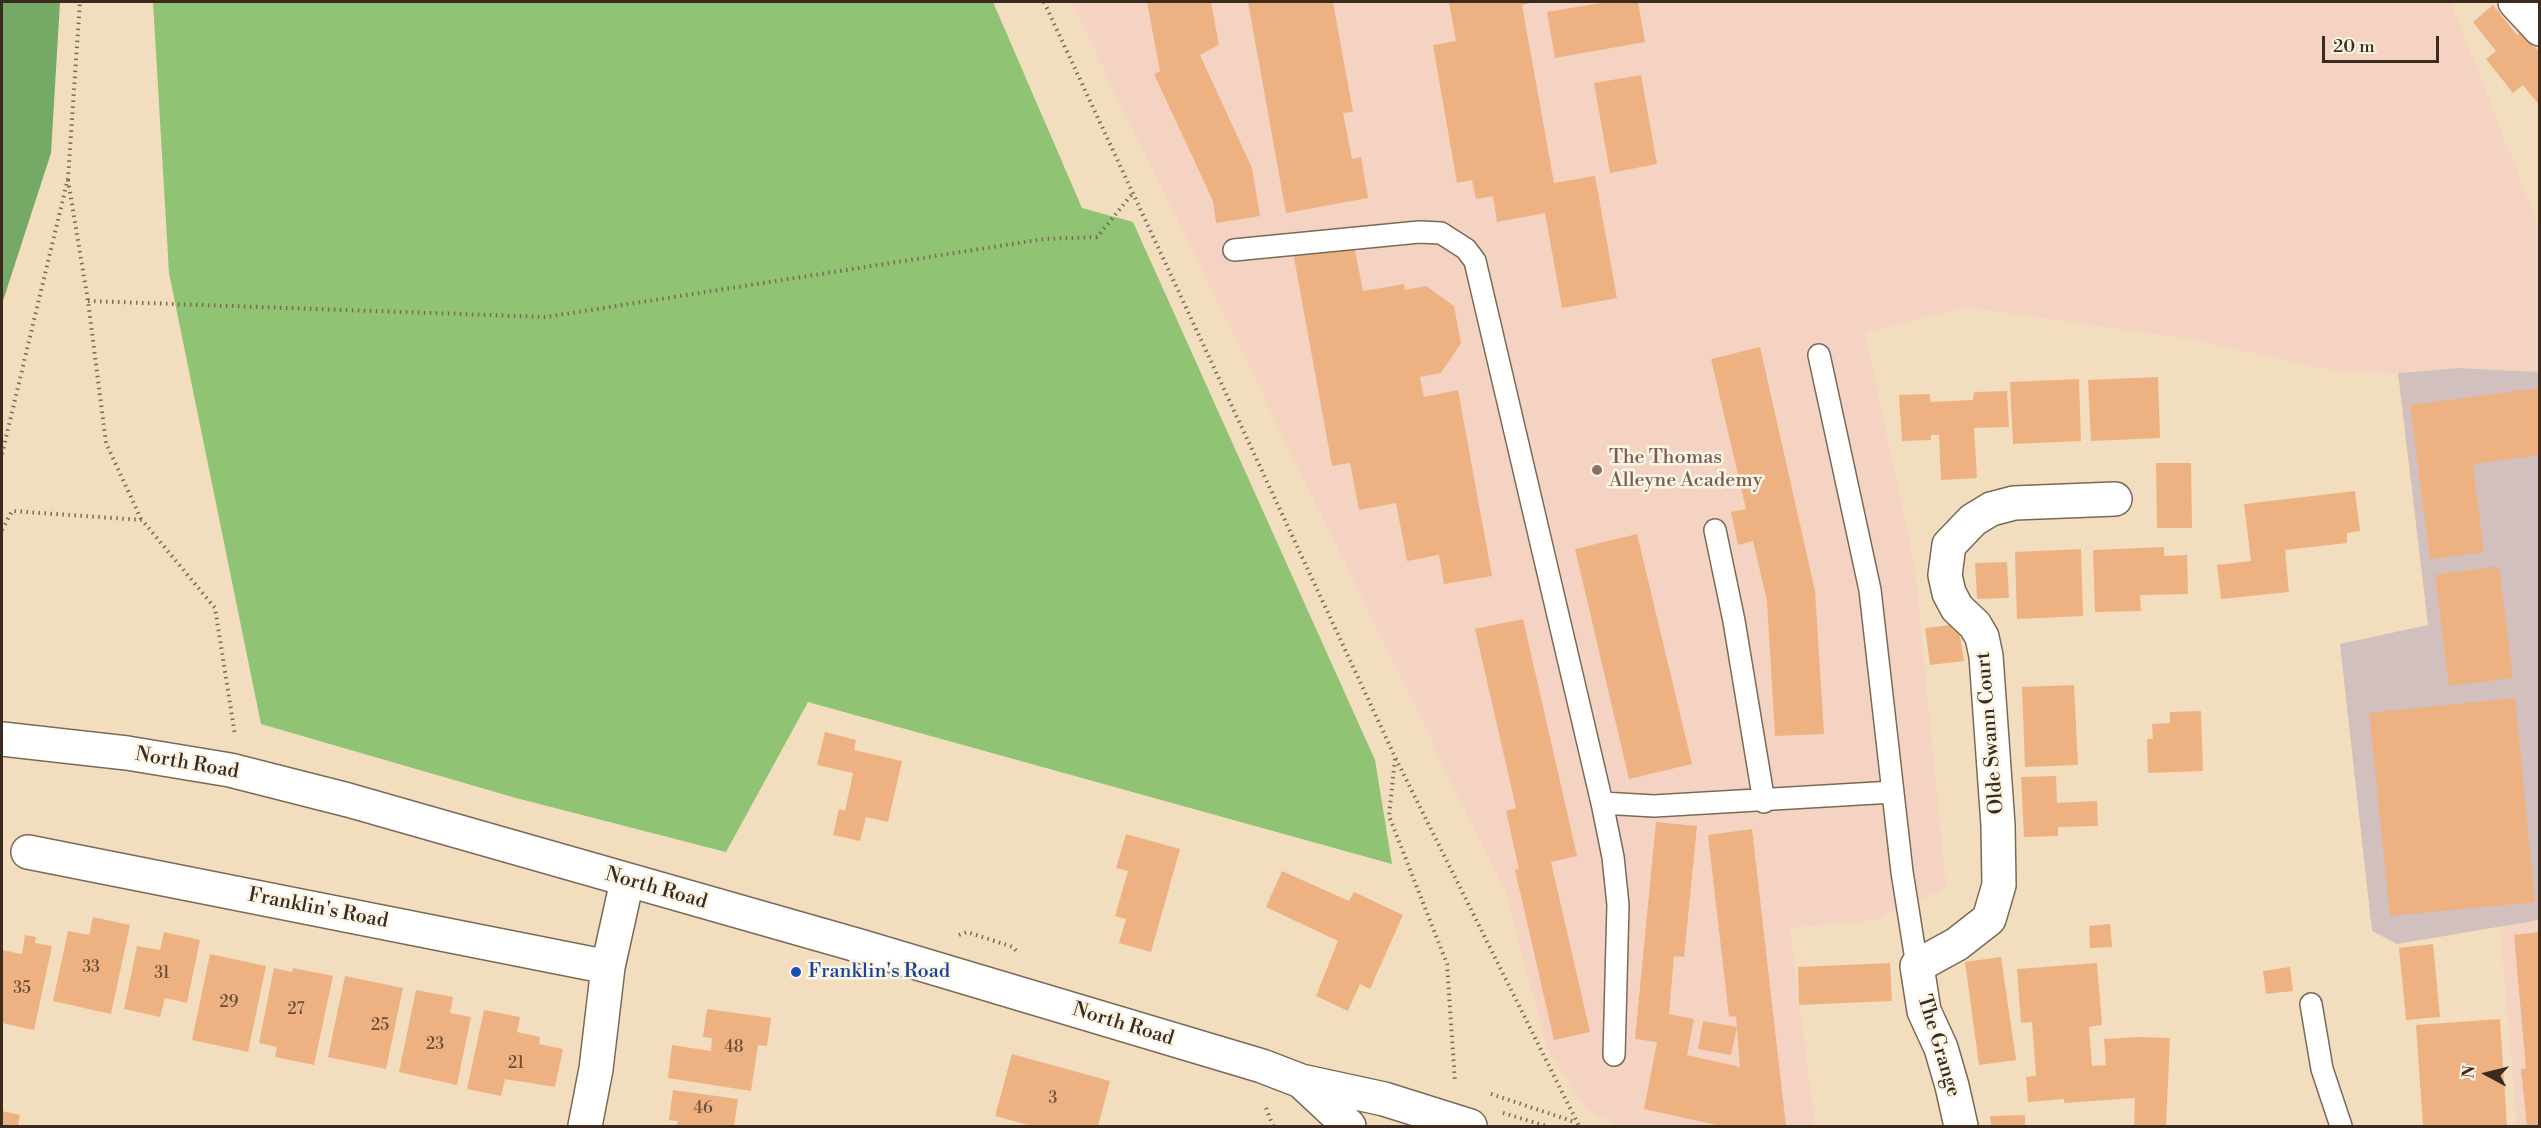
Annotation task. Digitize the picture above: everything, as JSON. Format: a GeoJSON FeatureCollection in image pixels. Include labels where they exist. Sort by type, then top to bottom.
{"type":"FeatureCollection","features":[{"type":"Feature","properties":{"kind":"street"},"geometry":{"type":"LineString","coordinates":[[2516,2],[2540,29]]}},
{"type":"Feature","properties":{"kind":"street","name":"Olde Swann Court"},"geometry":{"type":"LineString","coordinates":[[1917,966],[1957,944],[1989,918],[2000,885],[1986,656],[1975,625],[1957,608],[1949,594],[1945,575],[1949,545],[1973,520],[1991,509],[2014,503],[2115,499]]}},
{"type":"Feature","properties":{"kind":"street","name":"North Road"},"geometry":{"type":"LineString","coordinates":[[2,739],[128,753],[230,770],[348,800],[860,946],[1262,1066],[1301,1081],[1384,1099],[1470,1126]]}},
{"type":"Feature","properties":{"kind":"street","name":"Franklin's Road"},"geometry":{"type":"LineString","coordinates":[[28,852],[608,967]]}},
{"type":"Feature","properties":{"kind":"street"},"geometry":{"type":"LineString","coordinates":[[585,1126],[596,1069],[608,967],[627,881]]}},
{"type":"Feature","properties":{"kind":"street","name":"The Grange"},"geometry":{"type":"LineString","coordinates":[[1917,966],[1924,1011],[1941,1048],[1961,1126]]}},
{"type":"Feature","properties":{"kind":"street","name":"North Road"},"geometry":{"type":"LineString","coordinates":[[1301,1081],[1349,1126]]}},
{"type":"Feature","properties":{"kind":"lane"},"geometry":{"type":"LineString","coordinates":[[1234,250],[1419,232],[1441,233],[1466,249],[1475,261],[1613,857],[1618,905],[1614,1055]]}},
{"type":"Feature","properties":{"kind":"lane"},"geometry":{"type":"LineString","coordinates":[[1819,355],[1869,590],[1902,872],[1917,966]]}},
{"type":"Feature","properties":{"kind":"lane"},"geometry":{"type":"LineString","coordinates":[[1715,530],[1734,621],[1764,801]]}},
{"type":"Feature","properties":{"kind":"lane"},"geometry":{"type":"LineString","coordinates":[[1602,803],[1654,806],[1893,792]]}},
{"type":"Feature","properties":{"kind":"lane"},"geometry":{"type":"LineString","coordinates":[[2311,1005],[2322,1069],[2341,1126]]}},
{"type":"Feature","properties":{"kind":"path"},"geometry":{"type":"LineString","coordinates":[[2,454],[68,178],[80,2]]}},
{"type":"Feature","properties":{"kind":"path"},"geometry":{"type":"LineString","coordinates":[[1044,2],[1395,757],[1578,1124]]}},
{"type":"Feature","properties":{"kind":"path"},"geometry":{"type":"LineString","coordinates":[[68,178],[88,301],[106,443],[142,520],[214,608],[235,740],[230,770]]}},
{"type":"Feature","properties":{"kind":"path"},"geometry":{"type":"LineString","coordinates":[[88,301],[546,317],[1044,239],[1097,237],[1133,193]]}},
{"type":"Feature","properties":{"kind":"path"},"geometry":{"type":"LineString","coordinates":[[2,530],[12,511],[142,520]]}},
{"type":"Feature","properties":{"kind":"path"},"geometry":{"type":"LineString","coordinates":[[1395,757],[1389,816],[1447,964],[1455,1083]]}},
{"type":"Feature","properties":{"kind":"path"},"geometry":{"type":"LineString","coordinates":[[1267,1103],[1266,1109],[1273,1126]]}},
{"type":"Feature","properties":{"kind":"path"},"geometry":{"type":"LineString","coordinates":[[1529,1106],[1578,1124]]}},
{"type":"Feature","properties":{"kind":"shaded area","name":"The Thomas Alleyne Academy"},"geometry":{"type":"Polygon","coordinates":[[[1071,2],[2451,2],[2539,227],[2539,372],[2459,368],[2398,373],[2334,371],[2190,339],[1966,307],[1865,332],[1915,567],[1946,887],[1877,920],[1790,928],[1815,1126],[1619,1126],[1587,1110],[1547,1049],[1506,893],[1071,2]]]}},
{"type":"Feature","properties":{"kind":"shaded area"},"geometry":{"type":"Polygon","coordinates":[[[2459,368],[2539,372],[2539,920],[2397,944],[2372,931],[2340,644],[2428,625],[2398,373],[2459,368]]]}},
{"type":"Feature","properties":{"kind":"shaded area"},"geometry":{"type":"Polygon","coordinates":[[[2539,920],[2539,1126],[2517,1126],[2500,927],[2539,920]]]}},
{"type":"Feature","properties":{"kind":"green space"},"geometry":{"type":"Polygon","coordinates":[[[2,2],[60,2],[51,153],[2,304],[2,2]]]}},
{"type":"Feature","properties":{"kind":"green space"},"geometry":{"type":"Polygon","coordinates":[[[153,2],[993,2],[1082,208],[1133,222],[1375,760],[1392,864],[808,702],[726,852],[516,798],[261,724],[169,273],[153,2]]]}},
{"type":"Feature","properties":{"kind":"building"},"geometry":{"type":"Polygon","coordinates":[[[1147,2],[1211,2],[1219,45],[1200,55],[1252,168],[1260,216],[1216,223],[1213,201],[1154,74],[1160,71],[1147,2]]]}},
{"type":"Feature","properties":{"kind":"building"},"geometry":{"type":"Polygon","coordinates":[[[1248,2],[1333,2],[1353,112],[1343,113],[1352,159],[1361,157],[1368,198],[1286,213],[1248,2]]]}},
{"type":"Feature","properties":{"kind":"building"},"geometry":{"type":"Polygon","coordinates":[[[1449,2],[1535,2],[1522,5],[1554,183],[1595,176],[1617,298],[1562,308],[1545,213],[1497,222],[1493,196],[1476,199],[1472,180],[1457,183],[1433,45],[1456,41],[1449,2]]]}},
{"type":"Feature","properties":{"kind":"building"},"geometry":{"type":"Polygon","coordinates":[[[1607,2],[1638,2],[1645,42],[1555,58],[1547,12],[1607,2]]]}},
{"type":"Feature","properties":{"kind":"building"},"geometry":{"type":"Polygon","coordinates":[[[2493,5],[2517,35],[2522,31],[2540,53],[2540,106],[2523,85],[2513,93],[2486,59],[2496,51],[2473,22],[2493,5]]]}},
{"type":"Feature","properties":{"kind":"building"},"geometry":{"type":"Polygon","coordinates":[[[1641,75],[1657,164],[1610,173],[1594,83],[1641,75]]]}},
{"type":"Feature","properties":{"kind":"building"},"geometry":{"type":"Polygon","coordinates":[[[1353,240],[1363,291],[1404,284],[1405,290],[1426,286],[1454,306],[1461,343],[1441,373],[1420,377],[1424,397],[1458,390],[1492,576],[1444,584],[1439,555],[1407,561],[1396,503],[1359,510],[1350,463],[1332,466],[1293,252],[1353,240]]]}},
{"type":"Feature","properties":{"kind":"building"},"geometry":{"type":"Polygon","coordinates":[[[1760,347],[1815,591],[1824,734],[1775,736],[1767,601],[1753,541],[1738,545],[1731,512],[1746,509],[1711,359],[1760,347]]]}},
{"type":"Feature","properties":{"kind":"building"},"geometry":{"type":"Polygon","coordinates":[[[2158,377],[2160,438],[2091,441],[2088,380],[2158,377]]]}},
{"type":"Feature","properties":{"kind":"building"},"geometry":{"type":"Polygon","coordinates":[[[2079,379],[2081,441],[2013,444],[2010,382],[2079,379]]]}},
{"type":"Feature","properties":{"kind":"building"},"geometry":{"type":"Polygon","coordinates":[[[2540,388],[2540,455],[2473,464],[2484,552],[2430,559],[2410,405],[2540,388]]]}},
{"type":"Feature","properties":{"kind":"building"},"geometry":{"type":"Polygon","coordinates":[[[2007,391],[2009,427],[1974,428],[1977,478],[1941,480],[1939,435],[1931,435],[1931,440],[1902,441],[1899,395],[1930,394],[1930,402],[1973,400],[1974,392],[2007,391]]]}},
{"type":"Feature","properties":{"kind":"building"},"geometry":{"type":"Polygon","coordinates":[[[2156,463],[2191,463],[2192,528],[2157,528],[2156,463]]]}},
{"type":"Feature","properties":{"kind":"building"},"geometry":{"type":"Polygon","coordinates":[[[2355,491],[2360,531],[2347,533],[2347,543],[2285,550],[2289,592],[2221,599],[2217,565],[2251,561],[2244,504],[2355,491]]]}},
{"type":"Feature","properties":{"kind":"building"},"geometry":{"type":"Polygon","coordinates":[[[1637,534],[1692,764],[1629,779],[1575,549],[1637,534]]]}},
{"type":"Feature","properties":{"kind":"building"},"geometry":{"type":"Polygon","coordinates":[[[2164,547],[2164,556],[2187,555],[2188,594],[2140,595],[2141,611],[2095,612],[2093,550],[2164,547]]]}},
{"type":"Feature","properties":{"kind":"building"},"geometry":{"type":"Polygon","coordinates":[[[2081,549],[2083,616],[2017,619],[2015,552],[2081,549]]]}},
{"type":"Feature","properties":{"kind":"building"},"geometry":{"type":"Polygon","coordinates":[[[2007,562],[2009,598],[1977,599],[1975,563],[2007,562]]]}},
{"type":"Feature","properties":{"kind":"building"},"geometry":{"type":"Polygon","coordinates":[[[2499,566],[2513,678],[2449,686],[2435,575],[2499,566]]]}},
{"type":"Feature","properties":{"kind":"building"},"geometry":{"type":"Polygon","coordinates":[[[1523,619],[1577,856],[1551,862],[1590,1032],[1554,1040],[1515,870],[1519,869],[1506,811],[1516,808],[1475,629],[1523,619]]]}},
{"type":"Feature","properties":{"kind":"building"},"geometry":{"type":"Polygon","coordinates":[[[1958,624],[1964,661],[1930,665],[1925,628],[1958,624]]]}},
{"type":"Feature","properties":{"kind":"building"},"geometry":{"type":"Polygon","coordinates":[[[2074,685],[2078,765],[2025,767],[2022,687],[2074,685]]]}},
{"type":"Feature","properties":{"kind":"building"},"geometry":{"type":"Polygon","coordinates":[[[2515,698],[2535,902],[2390,916],[2369,713],[2515,698]]]}},
{"type":"Feature","properties":{"kind":"building"},"geometry":{"type":"Polygon","coordinates":[[[2201,711],[2203,771],[2148,773],[2147,739],[2153,739],[2152,724],[2170,723],[2170,712],[2201,711]]]}},
{"type":"Feature","properties":{"kind":"building"},"geometry":{"type":"Polygon","coordinates":[[[825,732],[856,740],[854,750],[902,761],[888,822],[866,817],[860,841],[833,835],[839,809],[845,811],[853,773],[817,765],[825,732]]]}},
{"type":"Feature","properties":{"kind":"building"},"geometry":{"type":"Polygon","coordinates":[[[2056,776],[2057,803],[2097,801],[2098,826],[2058,827],[2058,836],[2024,837],[2021,777],[2056,776]]]}},
{"type":"Feature","properties":{"kind":"building"},"geometry":{"type":"Polygon","coordinates":[[[1656,822],[1697,826],[1684,957],[1674,956],[1669,1014],[1694,1019],[1687,1055],[1740,1067],[1736,1016],[1729,1017],[1708,835],[1752,829],[1786,1126],[1721,1126],[1644,1109],[1657,1042],[1635,1039],[1656,822]]]}},
{"type":"Feature","properties":{"kind":"building"},"geometry":{"type":"Polygon","coordinates":[[[1126,834],[1180,849],[1151,952],[1119,943],[1126,919],[1115,916],[1128,871],[1116,868],[1126,834]]]}},
{"type":"Feature","properties":{"kind":"building"},"geometry":{"type":"Polygon","coordinates":[[[1282,871],[1349,901],[1354,892],[1403,915],[1370,989],[1360,984],[1348,1011],[1316,996],[1338,941],[1266,907],[1282,871]]]}},
{"type":"Feature","properties":{"kind":"building"},"geometry":{"type":"Polygon","coordinates":[[[93,917],[130,925],[111,1014],[53,1001],[68,931],[89,935],[93,917]]]}},
{"type":"Feature","properties":{"kind":"building"},"geometry":{"type":"Polygon","coordinates":[[[2110,924],[2112,947],[2090,948],[2089,926],[2110,924]]]}},
{"type":"Feature","properties":{"kind":"building"},"geometry":{"type":"Polygon","coordinates":[[[164,932],[200,940],[187,1003],[165,998],[160,1017],[124,1009],[137,946],[160,950],[164,932]]]}},
{"type":"Feature","properties":{"kind":"building"},"geometry":{"type":"Polygon","coordinates":[[[2540,932],[2540,1126],[2527,1126],[2521,1069],[2526,1069],[2514,935],[2540,932]]]}},
{"type":"Feature","properties":{"kind":"building"},"geometry":{"type":"Polygon","coordinates":[[[25,935],[36,937],[35,943],[52,946],[34,1030],[2,1023],[2,950],[22,954],[25,935]]]}},
{"type":"Feature","properties":{"kind":"building"},"geometry":{"type":"Polygon","coordinates":[[[2433,944],[2440,1017],[2406,1020],[2399,948],[2433,944]]]}},
{"type":"Feature","properties":{"kind":"building"},"geometry":{"type":"Polygon","coordinates":[[[210,954],[266,966],[248,1052],[192,1040],[210,954]]]}},
{"type":"Feature","properties":{"kind":"building"},"geometry":{"type":"Polygon","coordinates":[[[2001,957],[2016,1060],[1979,1065],[1965,962],[2001,957]]]}},
{"type":"Feature","properties":{"kind":"building"},"geometry":{"type":"Polygon","coordinates":[[[1890,963],[1892,1001],[1799,1005],[1798,967],[1890,963]]]}},
{"type":"Feature","properties":{"kind":"building"},"geometry":{"type":"Polygon","coordinates":[[[2097,963],[2102,1025],[2089,1027],[2092,1066],[2106,1065],[2104,1039],[2170,1038],[2166,1126],[2134,1126],[2135,1098],[2064,1103],[2064,1099],[2028,1102],[2026,1077],[2036,1076],[2032,1022],[2021,1023],[2017,969],[2097,963]]]}},
{"type":"Feature","properties":{"kind":"building"},"geometry":{"type":"Polygon","coordinates":[[[2290,967],[2293,991],[2266,994],[2263,971],[2290,967]]]}},
{"type":"Feature","properties":{"kind":"building"},"geometry":{"type":"Polygon","coordinates":[[[274,968],[292,972],[293,968],[333,976],[314,1065],[275,1057],[277,1047],[259,1043],[274,968]]]}},
{"type":"Feature","properties":{"kind":"building"},"geometry":{"type":"Polygon","coordinates":[[[345,976],[403,988],[386,1069],[328,1057],[345,976]]]}},
{"type":"Feature","properties":{"kind":"building"},"geometry":{"type":"Polygon","coordinates":[[[416,990],[453,997],[450,1013],[471,1017],[457,1085],[399,1072],[416,990]]]}},
{"type":"Feature","properties":{"kind":"building"},"geometry":{"type":"Polygon","coordinates":[[[707,1009],[771,1018],[767,1046],[758,1045],[751,1091],[668,1078],[672,1045],[711,1051],[712,1038],[703,1037],[707,1009]]]}},
{"type":"Feature","properties":{"kind":"building"},"geometry":{"type":"Polygon","coordinates":[[[484,1010],[520,1017],[517,1032],[540,1037],[539,1044],[563,1049],[555,1087],[505,1079],[501,1096],[467,1089],[484,1010]]]}},
{"type":"Feature","properties":{"kind":"building"},"geometry":{"type":"Polygon","coordinates":[[[2500,1019],[2507,1126],[2423,1126],[2416,1025],[2500,1019]]]}},
{"type":"Feature","properties":{"kind":"building"},"geometry":{"type":"Polygon","coordinates":[[[1703,1021],[1737,1027],[1731,1055],[1698,1049],[1703,1021]]]}},
{"type":"Feature","properties":{"kind":"building"},"geometry":{"type":"Polygon","coordinates":[[[1012,1054],[1110,1081],[1098,1126],[1032,1126],[995,1116],[1012,1054]]]}},
{"type":"Feature","properties":{"kind":"building"},"geometry":{"type":"Polygon","coordinates":[[[673,1090],[738,1099],[734,1126],[677,1126],[678,1121],[669,1120],[673,1090]]]}},
{"type":"Feature","properties":{"kind":"building"},"geometry":{"type":"Polygon","coordinates":[[[2,1111],[20,1115],[18,1126],[2,1126],[2,1111]]]}},
{"type":"Feature","properties":{"kind":"building"},"geometry":{"type":"Polygon","coordinates":[[[2025,1115],[2025,1126],[1991,1126],[1990,1116],[2025,1115]]]}},
{"type":"Feature","properties":{"kind":"place","name":"The Thomas Alleyne Academy"},"geometry":{"type":"Point","coordinates":[1597,470]}},
{"type":"Feature","properties":{"kind":"place","name":"Franklin's Road"},"geometry":{"type":"Point","coordinates":[796,972]}}]}
